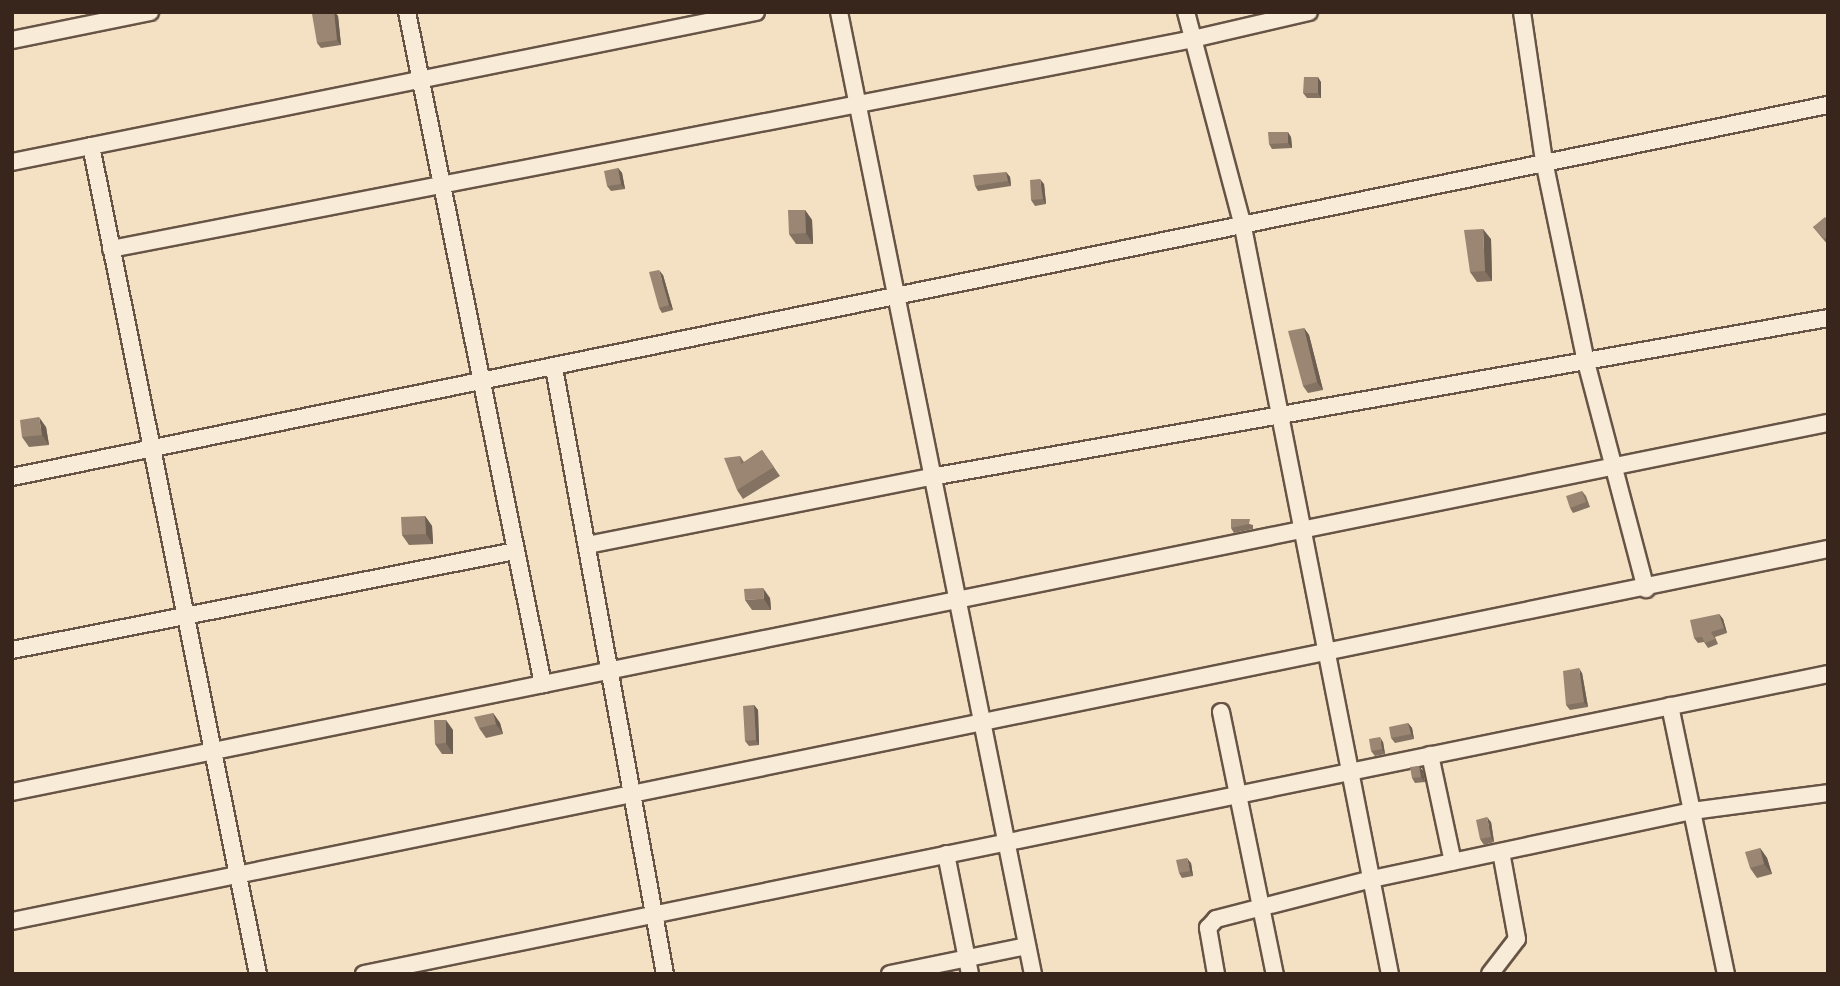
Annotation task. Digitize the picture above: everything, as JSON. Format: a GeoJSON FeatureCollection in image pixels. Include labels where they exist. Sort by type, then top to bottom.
{"type":"FeatureCollection","features":[{"type":"Feature","properties":{"kind":"street"},"geometry":{"type":"LineString","coordinates":[[12,40],[150,12]]}},
{"type":"Feature","properties":{"kind":"street"},"geometry":{"type":"LineString","coordinates":[[407,12],[543,684]]}},
{"type":"Feature","properties":{"kind":"street"},"geometry":{"type":"LineString","coordinates":[[12,162],[756,12]]}},
{"type":"Feature","properties":{"kind":"street"},"geometry":{"type":"LineString","coordinates":[[839,12],[1033,974]]}},
{"type":"Feature","properties":{"kind":"street"},"geometry":{"type":"LineString","coordinates":[[1186,12],[1242,222],[1390,974]]}},
{"type":"Feature","properties":{"kind":"street"},"geometry":{"type":"LineString","coordinates":[[111,248],[1193,39],[1309,12]]}},
{"type":"Feature","properties":{"kind":"street"},"geometry":{"type":"LineString","coordinates":[[1522,12],[1544,161],[1586,362],[1616,465],[1646,589]]}},
{"type":"Feature","properties":{"kind":"street"},"geometry":{"type":"LineString","coordinates":[[12,477],[895,298],[1242,222],[1828,105]]}},
{"type":"Feature","properties":{"kind":"street"},"geometry":{"type":"LineString","coordinates":[[91,146],[258,974]]}},
{"type":"Feature","properties":{"kind":"street"},"geometry":{"type":"LineString","coordinates":[[587,545],[931,477],[1828,318]]}},
{"type":"Feature","properties":{"kind":"street"},"geometry":{"type":"LineString","coordinates":[[554,368],[635,796],[665,974]]}},
{"type":"Feature","properties":{"kind":"street"},"geometry":{"type":"LineString","coordinates":[[12,793],[1828,422]]}},
{"type":"Feature","properties":{"kind":"street"},"geometry":{"type":"LineString","coordinates":[[12,920],[983,725],[1828,549]]}},
{"type":"Feature","properties":{"kind":"street"},"geometry":{"type":"LineString","coordinates":[[12,650],[515,551]]}},
{"type":"Feature","properties":{"kind":"street"},"geometry":{"type":"LineString","coordinates":[[364,974],[1828,674]]}},
{"type":"Feature","properties":{"kind":"street"},"geometry":{"type":"LineString","coordinates":[[1670,706],[1726,974]]}},
{"type":"Feature","properties":{"kind":"street"},"geometry":{"type":"LineString","coordinates":[[1221,712],[1275,974]]}},
{"type":"Feature","properties":{"kind":"street"},"geometry":{"type":"LineString","coordinates":[[1430,755],[1453,862]]}},
{"type":"Feature","properties":{"kind":"street"},"geometry":{"type":"LineString","coordinates":[[1216,974],[1211,922],[1262,906],[1372,879],[1692,811],[1828,793]]}},
{"type":"Feature","properties":{"kind":"street"},"geometry":{"type":"LineString","coordinates":[[1490,974],[1517,939],[1501,852]]}},
{"type":"Feature","properties":{"kind":"street"},"geometry":{"type":"LineString","coordinates":[[946,854],[968,966]]}},
{"type":"Feature","properties":{"kind":"street"},"geometry":{"type":"LineString","coordinates":[[890,974],[968,966],[1027,946]]}},
{"type":"Feature","properties":{"kind":"building"},"geometry":{"type":"Polygon","coordinates":[[[334,12],[337,40],[317,43],[312,14],[334,12]]]}},
{"type":"Feature","properties":{"kind":"building"},"geometry":{"type":"Polygon","coordinates":[[[1304,77],[1318,77],[1318,93],[1303,93],[1304,77]]]}},
{"type":"Feature","properties":{"kind":"building"},"geometry":{"type":"Polygon","coordinates":[[[1268,132],[1288,132],[1288,143],[1269,144],[1268,132]]]}},
{"type":"Feature","properties":{"kind":"building"},"geometry":{"type":"Polygon","coordinates":[[[618,168],[621,184],[607,186],[604,171],[618,168]]]}},
{"type":"Feature","properties":{"kind":"building"},"geometry":{"type":"Polygon","coordinates":[[[1006,172],[1008,181],[975,186],[973,175],[1006,172]]]}},
{"type":"Feature","properties":{"kind":"building"},"geometry":{"type":"Polygon","coordinates":[[[1040,179],[1043,199],[1031,200],[1030,180],[1040,179]]]}},
{"type":"Feature","properties":{"kind":"building"},"geometry":{"type":"Polygon","coordinates":[[[788,210],[805,210],[806,233],[789,234],[788,210]]]}},
{"type":"Feature","properties":{"kind":"building"},"geometry":{"type":"Polygon","coordinates":[[[1825,217],[1828,220],[1828,236],[1824,239],[1813,227],[1825,217]]]}},
{"type":"Feature","properties":{"kind":"building"},"geometry":{"type":"Polygon","coordinates":[[[1483,229],[1485,271],[1470,272],[1464,230],[1483,229]]]}},
{"type":"Feature","properties":{"kind":"building"},"geometry":{"type":"Polygon","coordinates":[[[659,270],[669,305],[659,308],[649,272],[659,270]]]}},
{"type":"Feature","properties":{"kind":"building"},"geometry":{"type":"Polygon","coordinates":[[[1304,328],[1317,382],[1303,386],[1288,331],[1304,328]]]}},
{"type":"Feature","properties":{"kind":"building"},"geometry":{"type":"Polygon","coordinates":[[[39,417],[42,435],[22,437],[20,420],[39,417]]]}},
{"type":"Feature","properties":{"kind":"building"},"geometry":{"type":"Polygon","coordinates":[[[762,450],[774,467],[737,490],[724,458],[740,456],[741,464],[762,450]]]}},
{"type":"Feature","properties":{"kind":"building"},"geometry":{"type":"Polygon","coordinates":[[[1582,491],[1586,502],[1570,508],[1566,496],[1582,491]]]}},
{"type":"Feature","properties":{"kind":"building"},"geometry":{"type":"Polygon","coordinates":[[[425,516],[426,534],[402,535],[401,517],[425,516]]]}},
{"type":"Feature","properties":{"kind":"building"},"geometry":{"type":"Polygon","coordinates":[[[1231,519],[1250,519],[1249,524],[1231,528],[1231,519]]]}},
{"type":"Feature","properties":{"kind":"building"},"geometry":{"type":"Polygon","coordinates":[[[763,588],[764,599],[745,600],[744,589],[763,588]]]}},
{"type":"Feature","properties":{"kind":"building"},"geometry":{"type":"Polygon","coordinates":[[[1719,614],[1724,628],[1711,632],[1715,639],[1705,643],[1702,637],[1694,638],[1690,620],[1719,614]]]}},
{"type":"Feature","properties":{"kind":"building"},"geometry":{"type":"Polygon","coordinates":[[[1579,668],[1584,702],[1566,705],[1563,671],[1579,668]]]}},
{"type":"Feature","properties":{"kind":"building"},"geometry":{"type":"Polygon","coordinates":[[[754,705],[756,740],[745,741],[743,706],[754,705]]]}},
{"type":"Feature","properties":{"kind":"building"},"geometry":{"type":"Polygon","coordinates":[[[493,713],[496,724],[479,728],[474,717],[493,713]]]}},
{"type":"Feature","properties":{"kind":"building"},"geometry":{"type":"Polygon","coordinates":[[[434,720],[446,720],[446,743],[435,744],[434,720]]]}},
{"type":"Feature","properties":{"kind":"building"},"geometry":{"type":"Polygon","coordinates":[[[1408,723],[1411,734],[1391,738],[1389,727],[1408,723]]]}},
{"type":"Feature","properties":{"kind":"building"},"geometry":{"type":"Polygon","coordinates":[[[1380,737],[1382,749],[1371,751],[1369,739],[1380,737]]]}},
{"type":"Feature","properties":{"kind":"building"},"geometry":{"type":"Polygon","coordinates":[[[1419,766],[1421,777],[1412,778],[1410,767],[1419,766]]]}},
{"type":"Feature","properties":{"kind":"building"},"geometry":{"type":"Polygon","coordinates":[[[1487,817],[1491,837],[1480,839],[1476,820],[1487,817]]]}},
{"type":"Feature","properties":{"kind":"building"},"geometry":{"type":"Polygon","coordinates":[[[1760,848],[1764,864],[1750,868],[1745,852],[1760,848]]]}},
{"type":"Feature","properties":{"kind":"building"},"geometry":{"type":"Polygon","coordinates":[[[1187,858],[1190,871],[1179,873],[1176,860],[1187,858]]]}}]}
